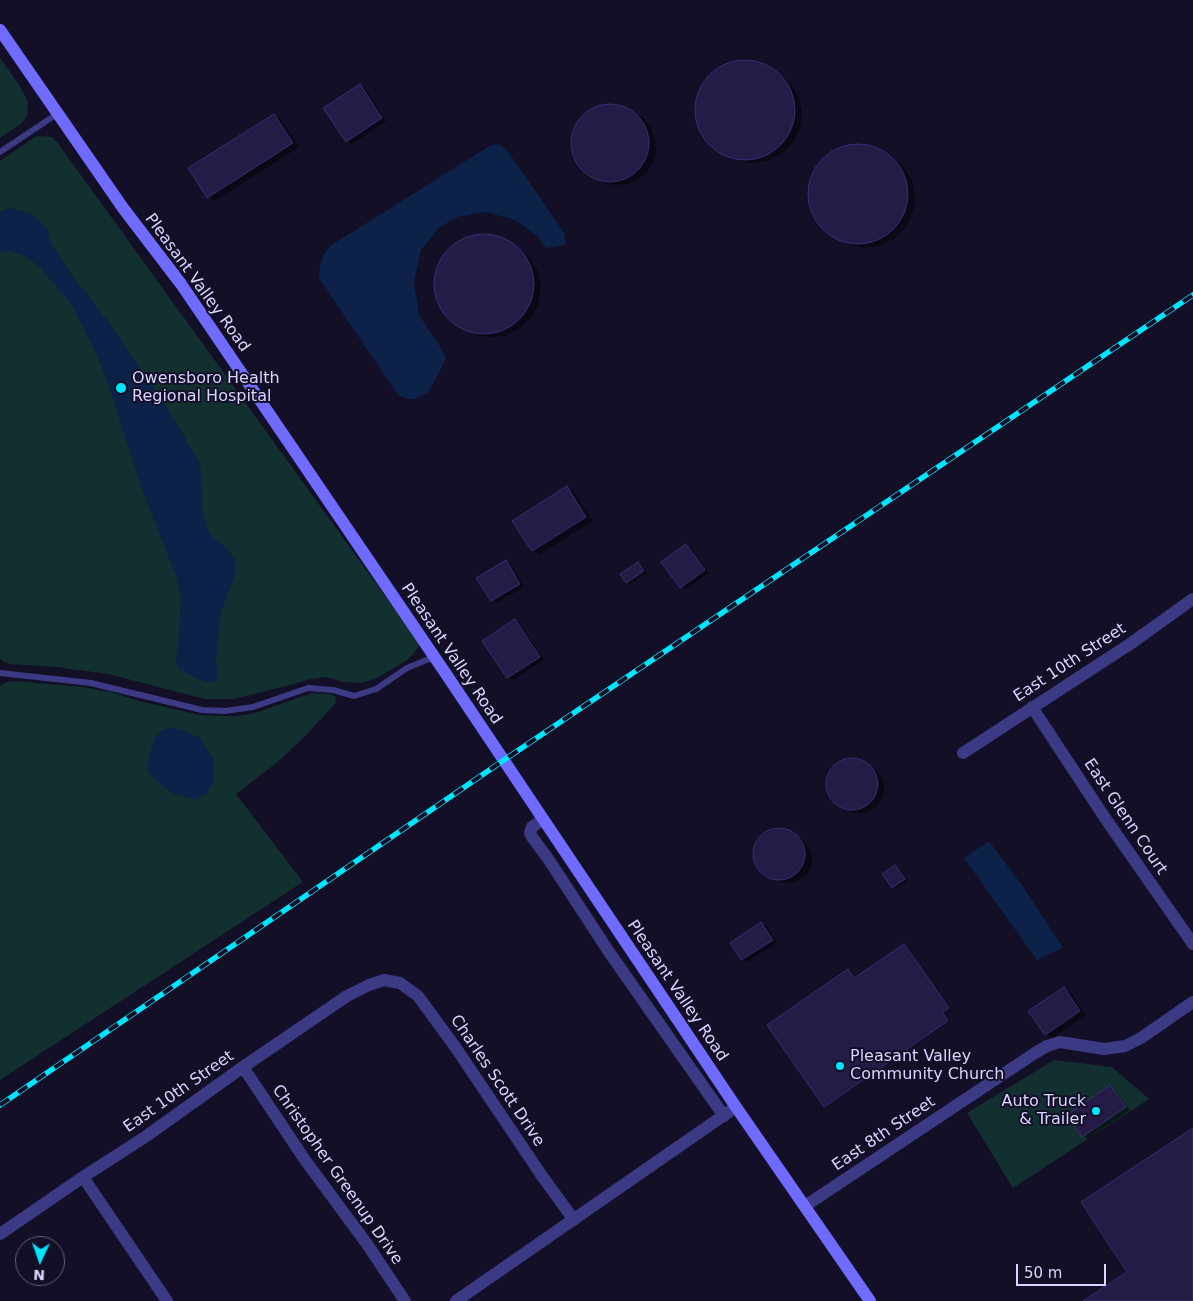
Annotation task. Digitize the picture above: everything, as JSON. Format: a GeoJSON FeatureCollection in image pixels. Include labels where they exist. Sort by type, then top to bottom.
{"type":"FeatureCollection","features":[{"type":"Feature","properties":{"kind":"street","name":"Pleasant Valley Road"},"geometry":{"type":"LineString","coordinates":[[0,30],[123,208],[181,284],[736,1107],[870,1301]]}},
{"type":"Feature","properties":{"kind":"street","name":"East 10th Street"},"geometry":{"type":"LineString","coordinates":[[963,753],[1130,644],[1193,600]]}},
{"type":"Feature","properties":{"kind":"street","name":"East Glenn Court"},"geometry":{"type":"LineString","coordinates":[[1032,707],[1105,818],[1193,944]]}},
{"type":"Feature","properties":{"kind":"street"},"geometry":{"type":"LineString","coordinates":[[542,820],[532,827],[530,833],[532,837],[609,952],[724,1116]]}},
{"type":"Feature","properties":{"kind":"street","name":"East 10th Street"},"geometry":{"type":"LineString","coordinates":[[0,1234],[145,1137],[347,996],[379,981]]}},
{"type":"Feature","properties":{"kind":"street","name":"Charles Scott Drive"},"geometry":{"type":"LineString","coordinates":[[379,981],[400,983],[418,996],[574,1220]]}},
{"type":"Feature","properties":{"kind":"street","name":"East 8th Street"},"geometry":{"type":"LineString","coordinates":[[805,1206],[1035,1052],[1060,1042],[1104,1049],[1125,1046],[1141,1038],[1193,1002]]}},
{"type":"Feature","properties":{"kind":"street","name":"Christopher Greenup Drive"},"geometry":{"type":"LineString","coordinates":[[243,1067],[305,1160],[367,1244],[404,1301]]}},
{"type":"Feature","properties":{"kind":"street"},"geometry":{"type":"LineString","coordinates":[[456,1301],[736,1107]]}},
{"type":"Feature","properties":{"kind":"street"},"geometry":{"type":"LineString","coordinates":[[83,1177],[167,1301]]}},
{"type":"Feature","properties":{"kind":"lane"},"geometry":{"type":"LineString","coordinates":[[0,152],[57,114]]}},
{"type":"Feature","properties":{"kind":"lane"},"geometry":{"type":"LineString","coordinates":[[0,673],[91,683],[202,710],[225,711],[253,707],[308,688],[333,690],[354,696],[376,689],[407,668],[434,657]]}},
{"type":"Feature","properties":{"kind":"green space"},"geometry":{"type":"Polygon","coordinates":[[[0,58],[19,85],[27,99],[28,105],[27,116],[22,123],[0,138],[0,58]]]}},
{"type":"Feature","properties":{"kind":"green space"},"geometry":{"type":"Polygon","coordinates":[[[39,136],[52,137],[57,142],[417,640],[419,646],[407,660],[381,676],[361,683],[342,682],[327,677],[311,679],[234,699],[205,699],[108,674],[56,667],[10,664],[2,661],[0,658],[0,161],[39,136]]]}},
{"type":"Feature","properties":{"kind":"green space"},"geometry":{"type":"Polygon","coordinates":[[[16,681],[83,687],[111,692],[139,701],[200,715],[218,716],[237,716],[255,713],[312,693],[331,694],[336,697],[335,704],[307,734],[279,761],[236,794],[303,882],[0,1080],[0,686],[6,682],[16,681]]]}},
{"type":"Feature","properties":{"kind":"green space","name":"Auto Truck & Trailer"},"geometry":{"type":"Polygon","coordinates":[[[1054,1060],[1112,1067],[1149,1099],[1013,1188],[967,1113],[1054,1060]]]}},
{"type":"Feature","properties":{"kind":"water"},"geometry":{"type":"Polygon","coordinates":[[[499,144],[507,150],[565,234],[565,244],[546,248],[536,235],[515,220],[486,212],[457,217],[439,228],[421,250],[414,282],[419,315],[446,358],[428,393],[415,399],[407,399],[398,395],[319,278],[320,265],[324,254],[330,246],[491,145],[499,144]]]}},
{"type":"Feature","properties":{"kind":"water"},"geometry":{"type":"Polygon","coordinates":[[[9,208],[30,213],[47,228],[53,246],[71,274],[114,329],[175,420],[200,464],[202,509],[209,534],[225,546],[235,559],[235,575],[220,615],[216,680],[211,683],[198,679],[179,669],[175,657],[178,648],[181,598],[176,576],[140,484],[107,380],[93,347],[71,304],[39,266],[24,256],[9,251],[0,253],[0,212],[9,208]]]}},
{"type":"Feature","properties":{"kind":"water"},"geometry":{"type":"Polygon","coordinates":[[[169,728],[178,729],[199,737],[214,759],[214,782],[206,794],[195,800],[172,793],[154,779],[147,769],[155,738],[161,731],[169,728]]]}},
{"type":"Feature","properties":{"kind":"water"},"geometry":{"type":"Polygon","coordinates":[[[989,841],[1024,888],[1063,948],[1037,960],[964,858],[989,841]]]}},
{"type":"Feature","properties":{"kind":"building"},"geometry":{"type":"Polygon","coordinates":[[[745,60],[764,64],[780,75],[791,91],[795,110],[791,129],[780,145],[764,156],[745,160],[726,156],[710,145],[699,129],[695,110],[699,91],[710,75],[726,64],[745,60]]]}},
{"type":"Feature","properties":{"kind":"building"},"geometry":{"type":"Polygon","coordinates":[[[360,84],[382,118],[346,142],[323,108],[360,84]]]}},
{"type":"Feature","properties":{"kind":"building"},"geometry":{"type":"Polygon","coordinates":[[[610,104],[625,107],[642,121],[646,128],[649,143],[646,158],[632,175],[625,179],[610,182],[595,179],[578,165],[574,158],[571,143],[574,128],[588,111],[595,107],[610,104]]]}},
{"type":"Feature","properties":{"kind":"building"},"geometry":{"type":"Polygon","coordinates":[[[274,114],[293,143],[207,198],[188,168],[274,114]]]}},
{"type":"Feature","properties":{"kind":"building"},"geometry":{"type":"Polygon","coordinates":[[[858,144],[877,148],[893,159],[904,175],[908,194],[904,213],[893,229],[877,240],[858,244],[839,240],[823,229],[812,213],[808,194],[812,175],[823,159],[839,148],[858,144]]]}},
{"type":"Feature","properties":{"kind":"building"},"geometry":{"type":"Polygon","coordinates":[[[484,234],[503,238],[519,249],[530,265],[534,284],[530,303],[519,319],[503,330],[484,334],[465,330],[449,319],[438,303],[434,284],[438,265],[449,249],[465,238],[484,234]]]}},
{"type":"Feature","properties":{"kind":"building"},"geometry":{"type":"Polygon","coordinates":[[[567,486],[586,517],[532,551],[512,521],[567,486]]]}},
{"type":"Feature","properties":{"kind":"building"},"geometry":{"type":"Polygon","coordinates":[[[686,544],[705,570],[680,588],[661,562],[686,544]]]}},
{"type":"Feature","properties":{"kind":"building"},"geometry":{"type":"Polygon","coordinates":[[[506,560],[520,584],[491,601],[476,578],[506,560]]]}},
{"type":"Feature","properties":{"kind":"building"},"geometry":{"type":"Polygon","coordinates":[[[638,562],[644,571],[626,583],[620,574],[638,562]]]}},
{"type":"Feature","properties":{"kind":"building"},"geometry":{"type":"Polygon","coordinates":[[[515,619],[540,657],[507,678],[482,641],[515,619]]]}},
{"type":"Feature","properties":{"kind":"building"},"geometry":{"type":"Polygon","coordinates":[[[852,758],[862,760],[870,766],[876,774],[878,784],[876,794],[870,802],[862,808],[852,810],[842,808],[834,802],[828,794],[826,784],[828,774],[834,766],[842,760],[852,758]]]}},
{"type":"Feature","properties":{"kind":"building"},"geometry":{"type":"Polygon","coordinates":[[[779,828],[789,830],[797,836],[803,844],[805,854],[803,864],[797,872],[789,878],[779,880],[769,878],[761,872],[755,864],[753,854],[755,844],[761,836],[769,830],[779,828]]]}},
{"type":"Feature","properties":{"kind":"building"},"geometry":{"type":"Polygon","coordinates":[[[895,865],[905,879],[892,888],[882,874],[895,865]]]}},
{"type":"Feature","properties":{"kind":"building"},"geometry":{"type":"Polygon","coordinates":[[[761,922],[773,940],[741,960],[730,943],[761,922]]]}},
{"type":"Feature","properties":{"kind":"building","name":"Pleasant Valley Community Church"},"geometry":{"type":"Polygon","coordinates":[[[904,944],[949,1008],[942,1012],[948,1021],[824,1107],[767,1025],[848,969],[854,978],[904,944]]]}},
{"type":"Feature","properties":{"kind":"building"},"geometry":{"type":"Polygon","coordinates":[[[1064,987],[1080,1011],[1045,1035],[1028,1011],[1064,987]]]}},
{"type":"Feature","properties":{"kind":"building","name":"Auto Truck & Trailer"},"geometry":{"type":"Polygon","coordinates":[[[1110,1085],[1126,1107],[1082,1137],[1067,1115],[1110,1085]]]}},
{"type":"Feature","properties":{"kind":"building"},"geometry":{"type":"Polygon","coordinates":[[[1193,1128],[1193,1301],[1083,1301],[1127,1272],[1081,1202],[1193,1128]]]}},
{"type":"Feature","properties":{"kind":"railway"},"geometry":{"type":"LineString","coordinates":[[0,1105],[504,760],[1193,295]]}},
{"type":"Feature","properties":{"kind":"place","name":"Owensboro Health Regional Hospital"},"geometry":{"type":"Point","coordinates":[121,388]}},
{"type":"Feature","properties":{"kind":"place","name":"Pleasant Valley Community Church"},"geometry":{"type":"Point","coordinates":[840,1066]}},
{"type":"Feature","properties":{"kind":"place","name":"Auto Truck & Trailer"},"geometry":{"type":"Point","coordinates":[1096,1111]}}]}
